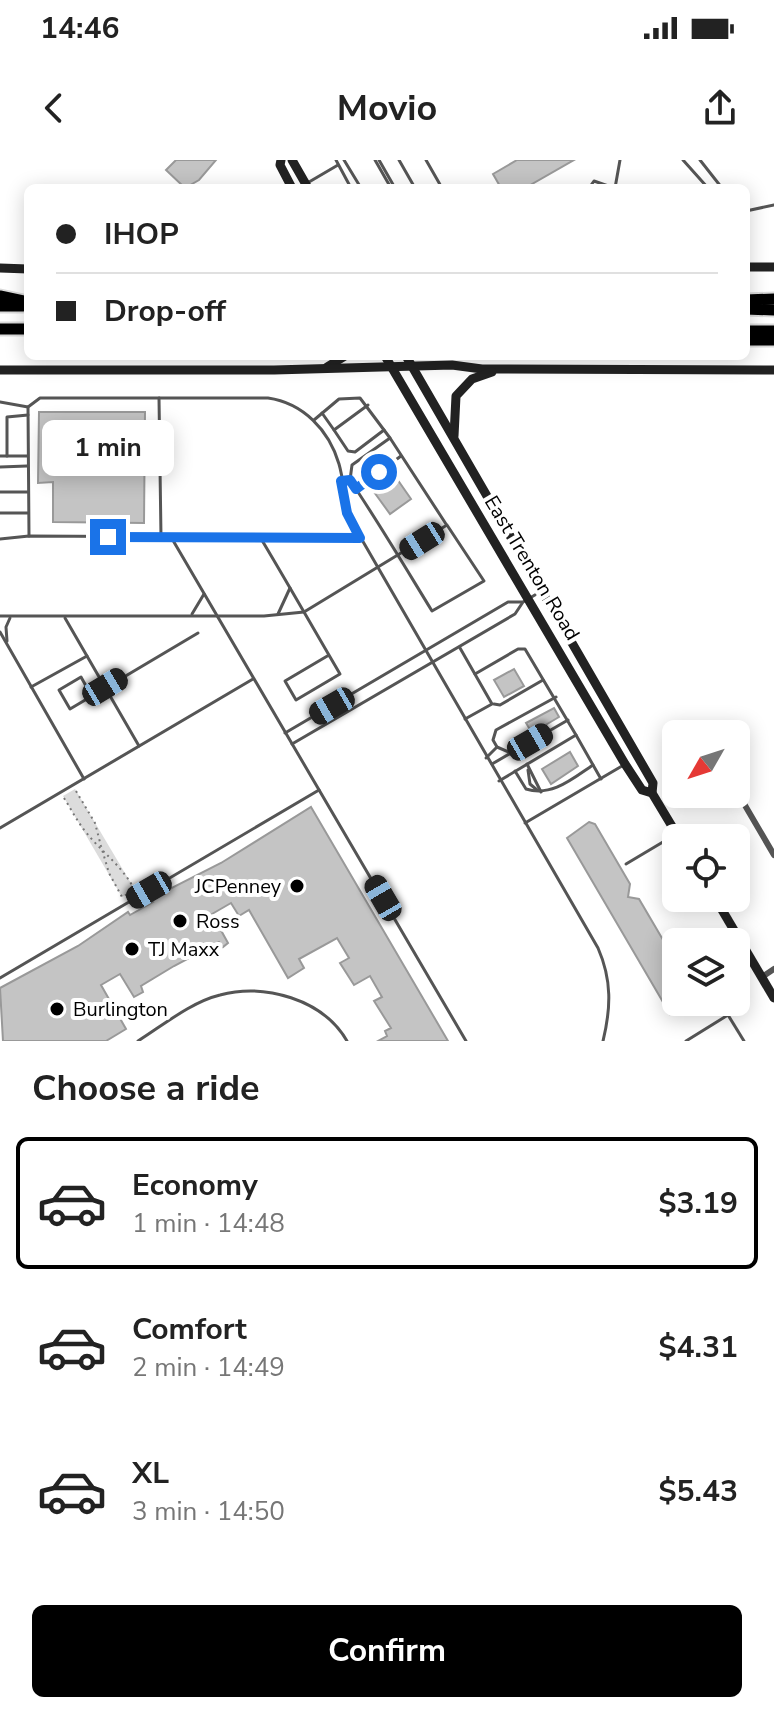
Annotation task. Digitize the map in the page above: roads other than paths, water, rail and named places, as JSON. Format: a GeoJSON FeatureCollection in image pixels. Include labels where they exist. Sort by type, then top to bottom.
{"type":"FeatureCollection","features":[{"type":"Feature","properties":{"kind":"highway"},"geometry":{"type":"LineString","coordinates":[[0,296],[24,303]]}},
{"type":"Feature","properties":{"kind":"highway"},"geometry":{"type":"LineString","coordinates":[[750,300],[774,299]]}},
{"type":"Feature","properties":{"kind":"highway"},"geometry":{"type":"LineString","coordinates":[[0,306],[24,304]]}},
{"type":"Feature","properties":{"kind":"highway"},"geometry":{"type":"LineString","coordinates":[[750,309],[774,310]]}},
{"type":"Feature","properties":{"kind":"highway"},"geometry":{"type":"LineString","coordinates":[[0,329],[24,329]]}},
{"type":"Feature","properties":{"kind":"highway"},"geometry":{"type":"LineString","coordinates":[[750,331],[774,331]]}},
{"type":"Feature","properties":{"kind":"highway"},"geometry":{"type":"LineString","coordinates":[[750,340],[774,340]]}},
{"type":"Feature","properties":{"kind":"main road"},"geometry":{"type":"LineString","coordinates":[[281,160],[280,165],[290,184]]}},
{"type":"Feature","properties":{"kind":"main road"},"geometry":{"type":"LineString","coordinates":[[292,160],[306,184]]}},
{"type":"Feature","properties":{"kind":"main road"},"geometry":{"type":"LineString","coordinates":[[750,267],[774,267]]}},
{"type":"Feature","properties":{"kind":"main road"},"geometry":{"type":"LineString","coordinates":[[0,268],[24,269]]}},
{"type":"Feature","properties":{"kind":"main road"},"geometry":{"type":"LineString","coordinates":[[324,369],[339,360]]}},
{"type":"Feature","properties":{"kind":"main road","name":"East Trenton Road"},"geometry":{"type":"LineString","coordinates":[[387,360],[625,764],[642,790],[652,793]]}},
{"type":"Feature","properties":{"kind":"main road"},"geometry":{"type":"LineString","coordinates":[[439,360],[452,365]]}},
{"type":"Feature","properties":{"kind":"main road"},"geometry":{"type":"LineString","coordinates":[[0,370],[324,369],[391,366],[409,361],[506,369],[774,370]]}},
{"type":"Feature","properties":{"kind":"main road","name":"East Trenton Road"},"geometry":{"type":"LineString","coordinates":[[409,361],[653,783],[652,793],[671,824]]}},
{"type":"Feature","properties":{"kind":"main road"},"geometry":{"type":"LineString","coordinates":[[454,440],[453,403],[459,391],[481,375],[506,369]]}},
{"type":"Feature","properties":{"kind":"main road"},"geometry":{"type":"LineString","coordinates":[[723,912],[774,998]]}},
{"type":"Feature","properties":{"kind":"street"},"geometry":{"type":"LineString","coordinates":[[747,808],[774,855]]}},
{"type":"Feature","properties":{"kind":"street"},"geometry":{"type":"LineString","coordinates":[[762,977],[774,969]]}},
{"type":"Feature","properties":{"kind":"lane"},"geometry":{"type":"LineString","coordinates":[[336,160],[349,184]]}},
{"type":"Feature","properties":{"kind":"lane"},"geometry":{"type":"LineString","coordinates":[[344,160],[359,184]]}},
{"type":"Feature","properties":{"kind":"lane"},"geometry":{"type":"LineString","coordinates":[[377,160],[391,184]]}},
{"type":"Feature","properties":{"kind":"lane"},"geometry":{"type":"LineString","coordinates":[[399,160],[413,184]]}},
{"type":"Feature","properties":{"kind":"lane"},"geometry":{"type":"LineString","coordinates":[[426,160],[440,184]]}},
{"type":"Feature","properties":{"kind":"lane"},"geometry":{"type":"LineString","coordinates":[[616,184],[620,160]]}},
{"type":"Feature","properties":{"kind":"lane"},"geometry":{"type":"LineString","coordinates":[[683,160],[704,184]]}},
{"type":"Feature","properties":{"kind":"lane"},"geometry":{"type":"LineString","coordinates":[[700,160],[719,184]]}},
{"type":"Feature","properties":{"kind":"lane"},"geometry":{"type":"LineString","coordinates":[[310,184],[338,165]]}},
{"type":"Feature","properties":{"kind":"lane"},"geometry":{"type":"LineString","coordinates":[[750,210],[774,205]]}},
{"type":"Feature","properties":{"kind":"lane"},"geometry":{"type":"LineString","coordinates":[[0,402],[28,407],[40,398],[268,398],[296,406],[313,421],[333,450],[347,513],[360,538],[605,964],[610,1001],[603,1041]]}},
{"type":"Feature","properties":{"kind":"lane"},"geometry":{"type":"LineString","coordinates":[[159,398],[161,537]]}},
{"type":"Feature","properties":{"kind":"lane"},"geometry":{"type":"LineString","coordinates":[[313,421],[339,399],[360,398],[368,405],[390,438],[401,456],[484,581],[432,611],[350,480],[352,465],[390,438]]}},
{"type":"Feature","properties":{"kind":"lane"},"geometry":{"type":"LineString","coordinates":[[334,430],[368,405]]}},
{"type":"Feature","properties":{"kind":"lane"},"geometry":{"type":"LineString","coordinates":[[28,407],[29,536]]}},
{"type":"Feature","properties":{"kind":"lane"},"geometry":{"type":"LineString","coordinates":[[322,413],[348,451],[355,452],[384,430]]}},
{"type":"Feature","properties":{"kind":"lane"},"geometry":{"type":"LineString","coordinates":[[7,456],[7,417],[28,415]]}},
{"type":"Feature","properties":{"kind":"lane"},"geometry":{"type":"LineString","coordinates":[[0,456],[27,456]]}},
{"type":"Feature","properties":{"kind":"lane"},"geometry":{"type":"LineString","coordinates":[[356,489],[401,456]]}},
{"type":"Feature","properties":{"kind":"lane"},"geometry":{"type":"LineString","coordinates":[[0,467],[27,466]]}},
{"type":"Feature","properties":{"kind":"lane"},"geometry":{"type":"LineString","coordinates":[[341,481],[350,480]]}},
{"type":"Feature","properties":{"kind":"lane"},"geometry":{"type":"LineString","coordinates":[[0,492],[28,492]]}},
{"type":"Feature","properties":{"kind":"lane"},"geometry":{"type":"LineString","coordinates":[[0,513],[28,513]]}},
{"type":"Feature","properties":{"kind":"lane"},"geometry":{"type":"LineString","coordinates":[[0,616],[65,618],[304,612],[447,525]]}},
{"type":"Feature","properties":{"kind":"lane"},"geometry":{"type":"LineString","coordinates":[[0,539],[29,536],[360,538]]}},
{"type":"Feature","properties":{"kind":"lane"},"geometry":{"type":"LineString","coordinates":[[171,537],[466,1041]]}},
{"type":"Feature","properties":{"kind":"lane"},"geometry":{"type":"LineString","coordinates":[[260,537],[290,588],[304,612],[329,655],[340,674],[296,700],[285,681],[329,655]]}},
{"type":"Feature","properties":{"kind":"lane"},"geometry":{"type":"LineString","coordinates":[[278,615],[290,588]]}},
{"type":"Feature","properties":{"kind":"lane"},"geometry":{"type":"LineString","coordinates":[[292,744],[515,614],[526,600],[542,591]]}},
{"type":"Feature","properties":{"kind":"lane"},"geometry":{"type":"LineString","coordinates":[[190,616],[204,594]]}},
{"type":"Feature","properties":{"kind":"lane"},"geometry":{"type":"LineString","coordinates":[[285,733],[508,602],[526,600]]}},
{"type":"Feature","properties":{"kind":"lane"},"geometry":{"type":"LineString","coordinates":[[9,649],[6,627],[11,617]]}},
{"type":"Feature","properties":{"kind":"lane"},"geometry":{"type":"LineString","coordinates":[[65,618],[139,746]]}},
{"type":"Feature","properties":{"kind":"lane"},"geometry":{"type":"LineString","coordinates":[[0,632],[84,779]]}},
{"type":"Feature","properties":{"kind":"lane"},"geometry":{"type":"LineString","coordinates":[[91,695],[81,677],[59,690],[70,709],[198,633]]}},
{"type":"Feature","properties":{"kind":"lane"},"geometry":{"type":"LineString","coordinates":[[459,647],[492,704]]}},
{"type":"Feature","properties":{"kind":"lane"},"geometry":{"type":"LineString","coordinates":[[475,674],[522,648],[556,697],[601,779]]}},
{"type":"Feature","properties":{"kind":"lane"},"geometry":{"type":"LineString","coordinates":[[31,687],[87,656]]}},
{"type":"Feature","properties":{"kind":"lane"},"geometry":{"type":"LineString","coordinates":[[0,828],[253,679]]}},
{"type":"Feature","properties":{"kind":"lane"},"geometry":{"type":"LineString","coordinates":[[465,719],[492,704],[500,705],[543,680]]}},
{"type":"Feature","properties":{"kind":"lane"},"geometry":{"type":"LineString","coordinates":[[511,753],[497,747],[493,740],[496,730],[556,697]]}},
{"type":"Feature","properties":{"kind":"lane"},"geometry":{"type":"LineString","coordinates":[[491,765],[568,720]]}},
{"type":"Feature","properties":{"kind":"lane"},"geometry":{"type":"LineString","coordinates":[[499,781],[576,735]]}},
{"type":"Feature","properties":{"kind":"lane"},"geometry":{"type":"LineString","coordinates":[[486,758],[497,747]]}},
{"type":"Feature","properties":{"kind":"lane"},"geometry":{"type":"LineString","coordinates":[[524,824],[625,764]]}},
{"type":"Feature","properties":{"kind":"lane"},"geometry":{"type":"LineString","coordinates":[[515,771],[526,789],[541,792],[552,791],[593,765]]}},
{"type":"Feature","properties":{"kind":"lane"},"geometry":{"type":"LineString","coordinates":[[528,766],[539,782],[541,792]]}},
{"type":"Feature","properties":{"kind":"lane"},"geometry":{"type":"LineString","coordinates":[[528,766],[530,784],[541,792]]}},
{"type":"Feature","properties":{"kind":"lane"},"geometry":{"type":"LineString","coordinates":[[0,978],[319,790]]}},
{"type":"Feature","properties":{"kind":"lane"},"geometry":{"type":"LineString","coordinates":[[626,864],[662,845]]}},
{"type":"Feature","properties":{"kind":"lane"},"geometry":{"type":"LineString","coordinates":[[138,1041],[218,995],[247,991],[281,995],[312,1006],[347,1041]]}},
{"type":"Feature","properties":{"kind":"lane"},"geometry":{"type":"LineString","coordinates":[[686,1041],[726,1016]]}},
{"type":"Feature","properties":{"kind":"lane"},"geometry":{"type":"LineString","coordinates":[[729,1016],[744,1041]]}},
{"type":"Feature","properties":{"kind":"place","name":"JCPenney"},"geometry":{"type":"Point","coordinates":[297,886]}},
{"type":"Feature","properties":{"kind":"place","name":"Ross"},"geometry":{"type":"Point","coordinates":[180,921]}},
{"type":"Feature","properties":{"kind":"place","name":"TJ Maxx"},"geometry":{"type":"Point","coordinates":[132,949]}},
{"type":"Feature","properties":{"kind":"place","name":"Burlington"},"geometry":{"type":"Point","coordinates":[57,1009]}}]}
